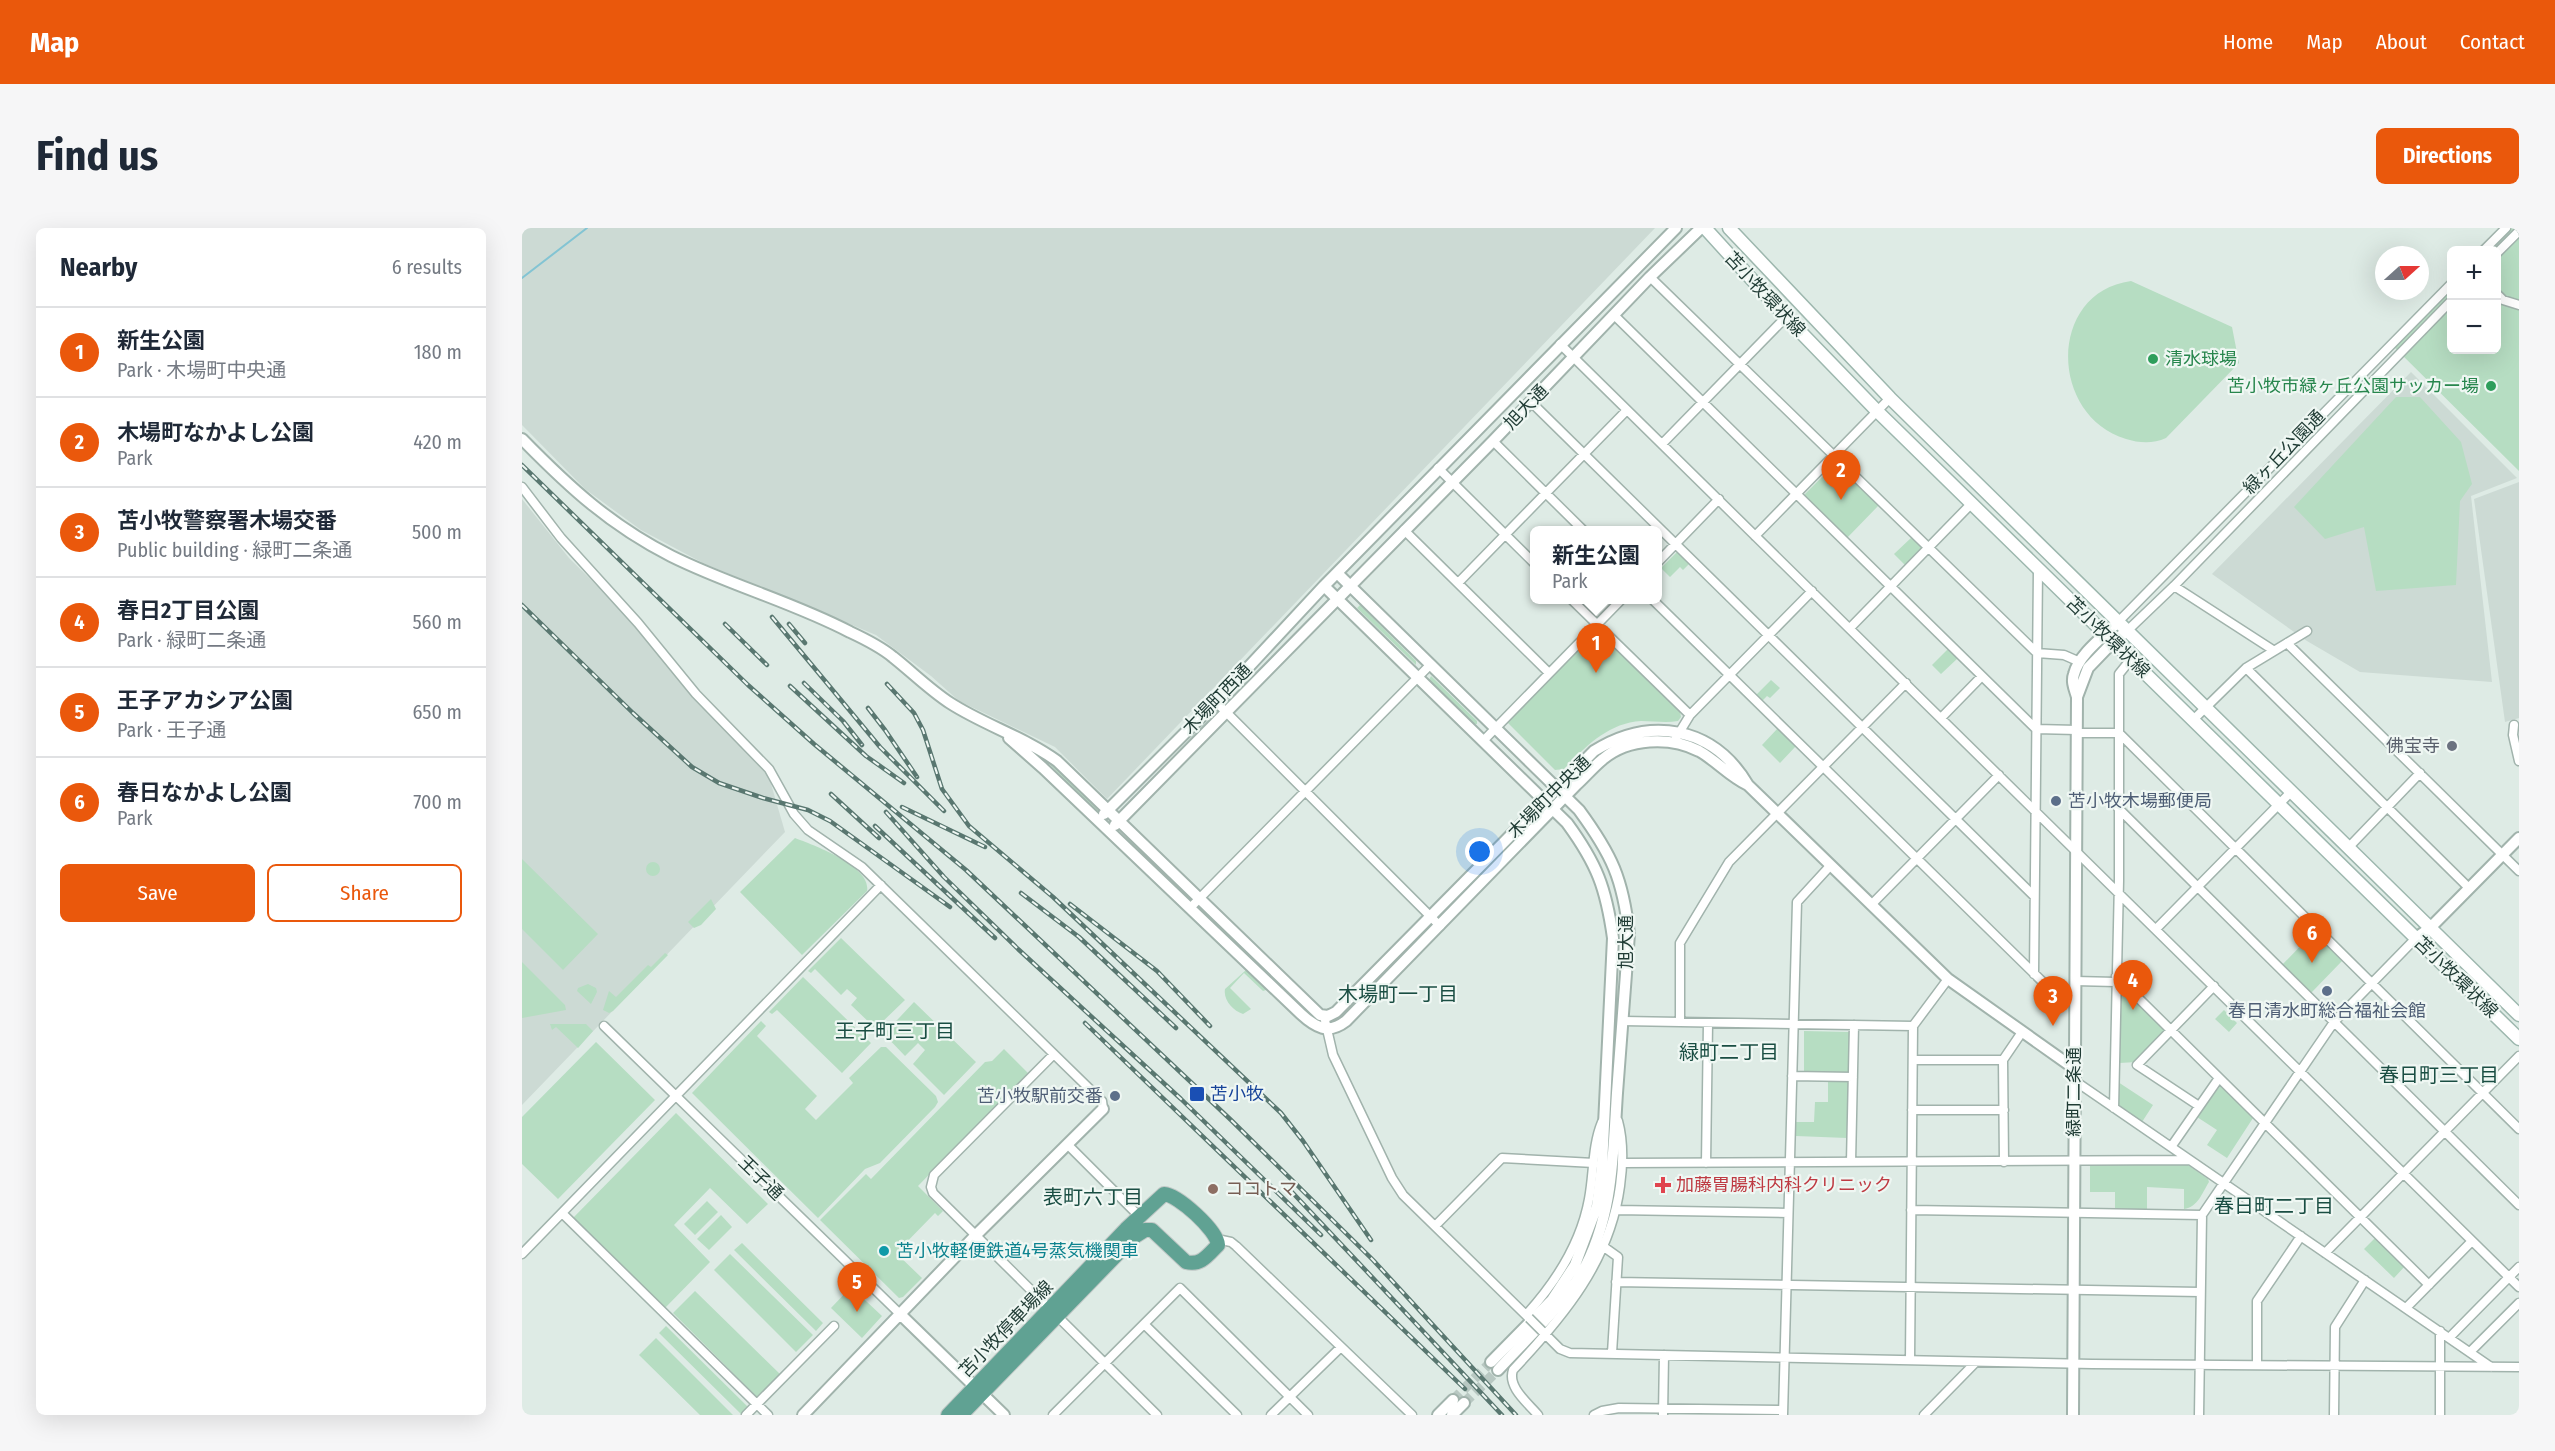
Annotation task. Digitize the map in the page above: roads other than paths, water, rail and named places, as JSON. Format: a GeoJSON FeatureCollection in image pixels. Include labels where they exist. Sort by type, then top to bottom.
{"type":"FeatureCollection","features":[{"type":"Feature","properties":{"kind":"main road","name":"苫小牧環状線"},"geometry":{"type":"LineString","coordinates":[[1703,228],[1877,411],[2519,1039]]}},
{"type":"Feature","properties":{"kind":"main road","name":"苫小牧環状線"},"geometry":{"type":"LineString","coordinates":[[1729,228],[1890,398],[2519,1015]]}},
{"type":"Feature","properties":{"kind":"main road","name":"苫小牧停車場線"},"geometry":{"type":"LineString","coordinates":[[948,1415],[979,1390],[1164,1194],[1170,1194],[1200,1220],[1217,1239],[1218,1245],[1200,1263],[1193,1264],[1186,1262],[1152,1230],[1145,1230],[1134,1237],[1054,1312]]}},
{"type":"Feature","properties":{"kind":"main road","name":"苫小牧停車場線"},"geometry":{"type":"LineString","coordinates":[[961,1415],[979,1390]]}},
{"type":"Feature","properties":{"kind":"street","name":"旭大通"},"geometry":{"type":"LineString","coordinates":[[1610,1115],[1613,938],[1608,902],[1601,878],[1589,853],[1568,823],[1324,586],[1676,228]]}},
{"type":"Feature","properties":{"kind":"street","name":"旭大通"},"geometry":{"type":"LineString","coordinates":[[1337,599],[1650,277],[1703,228]]}},
{"type":"Feature","properties":{"kind":"street"},"geometry":{"type":"LineString","coordinates":[[2488,246],[2506,228]]}},
{"type":"Feature","properties":{"kind":"street"},"geometry":{"type":"LineString","coordinates":[[2501,249],[2519,231]]}},
{"type":"Feature","properties":{"kind":"street"},"geometry":{"type":"LineString","coordinates":[[1650,277],[2037,653],[2064,655],[2080,662]]}},
{"type":"Feature","properties":{"kind":"street","name":"緑ヶ丘公園通"},"geometry":{"type":"LineString","coordinates":[[2122,627],[2447,287]]}},
{"type":"Feature","properties":{"kind":"street"},"geometry":{"type":"LineString","coordinates":[[2501,298],[2519,305]]}},
{"type":"Feature","properties":{"kind":"street","name":"緑ヶ丘公園通"},"geometry":{"type":"LineString","coordinates":[[2122,627],[2175,586],[2447,304]]}},
{"type":"Feature","properties":{"kind":"street"},"geometry":{"type":"LineString","coordinates":[[1614,315],[2036,729],[2119,733],[2519,1128]]}},
{"type":"Feature","properties":{"kind":"street"},"geometry":{"type":"LineString","coordinates":[[1662,444],[1786,317]]}},
{"type":"Feature","properties":{"kind":"street"},"geometry":{"type":"LineString","coordinates":[[1560,344],[2519,1287]]}},
{"type":"Feature","properties":{"kind":"street"},"geometry":{"type":"LineString","coordinates":[[1755,536],[1890,398]]}},
{"type":"Feature","properties":{"kind":"street"},"geometry":{"type":"LineString","coordinates":[[1531,402],[1657,526]]}},
{"type":"Feature","properties":{"kind":"street"},"geometry":{"type":"LineString","coordinates":[[1458,583],[1627,410]]}},
{"type":"Feature","properties":{"kind":"street"},"geometry":{"type":"LineString","coordinates":[[522,439],[574,492],[605,516],[638,537],[703,570],[849,631],[891,655],[949,702],[1034,745],[1057,761],[1308,1006],[1324,1016],[1333,1055],[1392,1179],[1402,1195],[1560,1349],[1570,1353],[1976,1362],[2519,1367]]}},
{"type":"Feature","properties":{"kind":"street"},"geometry":{"type":"LineString","coordinates":[[1492,441],[1578,526]]}},
{"type":"Feature","properties":{"kind":"street"},"geometry":{"type":"LineString","coordinates":[[1438,468],[1530,559]]}},
{"type":"Feature","properties":{"kind":"street"},"geometry":{"type":"LineString","coordinates":[[522,487],[561,538],[638,623],[696,694],[769,769],[794,814],[808,830],[862,867],[1102,1101],[1102,1109],[802,1415]]}},
{"type":"Feature","properties":{"kind":"street"},"geometry":{"type":"LineString","coordinates":[[1662,558],[1719,499]]}},
{"type":"Feature","properties":{"kind":"street"},"geometry":{"type":"LineString","coordinates":[[1850,628],[1972,503]]}},
{"type":"Feature","properties":{"kind":"street"},"geometry":{"type":"LineString","coordinates":[[1404,530],[1549,673]]}},
{"type":"Feature","properties":{"kind":"street"},"geometry":{"type":"LineString","coordinates":[[1662,531],[2034,896]]}},
{"type":"Feature","properties":{"kind":"street"},"geometry":{"type":"LineString","coordinates":[[2034,974],[2038,569]]}},
{"type":"Feature","properties":{"kind":"street","name":"旭大通"},"geometry":{"type":"LineString","coordinates":[[1337,573],[1580,810],[1603,842],[1625,897],[1629,934],[1623,1021],[1597,1206],[1575,1265],[1552,1300],[1494,1366]]}},
{"type":"Feature","properties":{"kind":"street","name":"木場町西通"},"geometry":{"type":"LineString","coordinates":[[1097,821],[1216,702],[1324,586]]}},
{"type":"Feature","properties":{"kind":"street"},"geometry":{"type":"LineString","coordinates":[[2175,586],[2273,650]]}},
{"type":"Feature","properties":{"kind":"street"},"geometry":{"type":"LineString","coordinates":[[1677,736],[1690,715],[1812,591]]}},
{"type":"Feature","properties":{"kind":"street","name":"木場町西通"},"geometry":{"type":"LineString","coordinates":[[1110,831],[1337,599]]}},
{"type":"Feature","properties":{"kind":"street"},"geometry":{"type":"LineString","coordinates":[[1576,604],[1690,715]]}},
{"type":"Feature","properties":{"kind":"street"},"geometry":{"type":"LineString","coordinates":[[1483,741],[1617,604]]}},
{"type":"Feature","properties":{"kind":"street"},"geometry":{"type":"LineString","coordinates":[[1657,604],[2054,993],[2075,996]]}},
{"type":"Feature","properties":{"kind":"street","name":"緑町二条通"},"geometry":{"type":"LineString","coordinates":[[2073,1415],[2077,697],[2073,683],[2074,672],[2080,662],[2122,627]]}},
{"type":"Feature","properties":{"kind":"street"},"geometry":{"type":"LineString","coordinates":[[2193,720],[2246,668],[2307,631]]}},
{"type":"Feature","properties":{"kind":"street","name":"緑町二条通"},"geometry":{"type":"LineString","coordinates":[[2077,697],[2088,668],[2109,638]]}},
{"type":"Feature","properties":{"kind":"street"},"geometry":{"type":"LineString","coordinates":[[2287,643],[2519,871]]}},
{"type":"Feature","properties":{"kind":"street"},"geometry":{"type":"LineString","coordinates":[[2114,1108],[2118,892],[2118,674],[2131,659]]}},
{"type":"Feature","properties":{"kind":"street"},"geometry":{"type":"LineString","coordinates":[[1190,908],[1430,664]]}},
{"type":"Feature","properties":{"kind":"street"},"geometry":{"type":"LineString","coordinates":[[2246,668],[2469,888]]}},
{"type":"Feature","properties":{"kind":"street"},"geometry":{"type":"LineString","coordinates":[[1941,718],[1982,676]]}},
{"type":"Feature","properties":{"kind":"street"},"geometry":{"type":"LineString","coordinates":[[1680,1022],[1680,943],[1729,862],[1906,683]]}},
{"type":"Feature","properties":{"kind":"street"},"geometry":{"type":"LineString","coordinates":[[1216,702],[1440,926]]}},
{"type":"Feature","properties":{"kind":"street"},"geometry":{"type":"LineString","coordinates":[[2514,725],[2513,735],[2519,761]]}},
{"type":"Feature","properties":{"kind":"street"},"geometry":{"type":"LineString","coordinates":[[998,728],[1110,831],[1310,1022],[1319,1028],[1327,1029]]}},
{"type":"Feature","properties":{"kind":"street","name":"木場町中央通"},"geometry":{"type":"LineString","coordinates":[[1324,1016],[1336,1012],[1594,751],[1612,740],[1655,730],[1677,736],[1732,777],[1748,785],[1948,979],[2075,1069]]}},
{"type":"Feature","properties":{"kind":"street","name":"木場町中央通"},"geometry":{"type":"LineString","coordinates":[[1327,1029],[1335,1028],[1346,1021],[1603,759],[1617,750],[1677,736]]}},
{"type":"Feature","properties":{"kind":"street"},"geometry":{"type":"LineString","coordinates":[[2348,848],[2420,773]]}},
{"type":"Feature","properties":{"kind":"street"},"geometry":{"type":"LineString","coordinates":[[1871,906],[1999,775]]}},
{"type":"Feature","properties":{"kind":"street"},"geometry":{"type":"LineString","coordinates":[[2156,929],[2291,792]]}},
{"type":"Feature","properties":{"kind":"street"},"geometry":{"type":"LineString","coordinates":[[2118,808],[2519,1205]]}},
{"type":"Feature","properties":{"kind":"street"},"geometry":{"type":"LineString","coordinates":[[2199,1415],[2202,1215],[2334,1022],[2519,838]]}},
{"type":"Feature","properties":{"kind":"street"},"geometry":{"type":"LineString","coordinates":[[1594,1415],[1619,1408],[1663,1412],[1783,1413],[1797,903],[1830,866]]}},
{"type":"Feature","properties":{"kind":"street"},"geometry":{"type":"LineString","coordinates":[[522,1254],[881,885]]}},
{"type":"Feature","properties":{"kind":"street"},"geometry":{"type":"LineString","coordinates":[[1910,1360],[1913,1026],[1948,979]]}},
{"type":"Feature","properties":{"kind":"street"},"geometry":{"type":"LineString","coordinates":[[2075,981],[2116,979],[2429,1285]]}},
{"type":"Feature","properties":{"kind":"street"},"geometry":{"type":"LineString","coordinates":[[2199,1106],[2137,1065],[2214,986]]}},
{"type":"Feature","properties":{"kind":"street"},"geometry":{"type":"LineString","coordinates":[[1623,1021],[1913,1026]]}},
{"type":"Feature","properties":{"kind":"street"},"geometry":{"type":"LineString","coordinates":[[1706,1163],[1708,1023]]}},
{"type":"Feature","properties":{"kind":"street"},"geometry":{"type":"LineString","coordinates":[[1851,1162],[1854,1025]]}},
{"type":"Feature","properties":{"kind":"street","name":"王子通"},"geometry":{"type":"LineString","coordinates":[[604,1026],[1004,1415]]}},
{"type":"Feature","properties":{"kind":"street"},"geometry":{"type":"LineString","coordinates":[[2004,1161],[2003,1060],[2022,1032]]}},
{"type":"Feature","properties":{"kind":"street"},"geometry":{"type":"LineString","coordinates":[[1053,1055],[931,1181],[933,1193],[1157,1415]]}},
{"type":"Feature","properties":{"kind":"street"},"geometry":{"type":"LineString","coordinates":[[2325,1253],[2519,1056]]}},
{"type":"Feature","properties":{"kind":"street"},"geometry":{"type":"LineString","coordinates":[[1913,1060],[2003,1060]]}},
{"type":"Feature","properties":{"kind":"street"},"geometry":{"type":"LineString","coordinates":[[1792,1076],[1853,1077]]}},
{"type":"Feature","properties":{"kind":"street"},"geometry":{"type":"LineString","coordinates":[[2171,1147],[2219,1078]]}},
{"type":"Feature","properties":{"kind":"street"},"geometry":{"type":"LineString","coordinates":[[2075,1081],[2491,1366]]}},
{"type":"Feature","properties":{"kind":"street"},"geometry":{"type":"LineString","coordinates":[[1912,1110],[2004,1110]]}},
{"type":"Feature","properties":{"kind":"street"},"geometry":{"type":"LineString","coordinates":[[1527,1316],[1549,1289],[1568,1259],[1589,1202],[1597,1134],[1610,1115],[1621,1134],[1623,1163],[1617,1210],[1604,1247],[1570,1306],[1544,1333],[1511,1376],[1515,1388],[1538,1415]]}},
{"type":"Feature","properties":{"kind":"street"},"geometry":{"type":"LineString","coordinates":[[1067,1144],[1140,1217]]}},
{"type":"Feature","properties":{"kind":"street"},"geometry":{"type":"LineString","coordinates":[[1435,1226],[1502,1158],[1594,1163]]}},
{"type":"Feature","properties":{"kind":"street"},"geometry":{"type":"LineString","coordinates":[[1623,1163],[2189,1160]]}},
{"type":"Feature","properties":{"kind":"street"},"geometry":{"type":"LineString","coordinates":[[1617,1210],[1788,1213]]}},
{"type":"Feature","properties":{"kind":"street"},"geometry":{"type":"LineString","coordinates":[[1911,1210],[2202,1215]]}},
{"type":"Feature","properties":{"kind":"street"},"geometry":{"type":"LineString","coordinates":[[562,1213],[768,1415]]}},
{"type":"Feature","properties":{"kind":"street"},"geometry":{"type":"LineString","coordinates":[[2257,1365],[2257,1301],[2301,1236]]}},
{"type":"Feature","properties":{"kind":"street"},"geometry":{"type":"LineString","coordinates":[[1217,1239],[1231,1242],[1412,1415]]}},
{"type":"Feature","properties":{"kind":"street"},"geometry":{"type":"LineString","coordinates":[[2406,1308],[2472,1241]]}},
{"type":"Feature","properties":{"kind":"street"},"geometry":{"type":"LineString","coordinates":[[1604,1247],[1618,1257],[1612,1353]]}},
{"type":"Feature","properties":{"kind":"street"},"geometry":{"type":"LineString","coordinates":[[2449,1338],[2519,1267]]}},
{"type":"Feature","properties":{"kind":"street"},"geometry":{"type":"LineString","coordinates":[[2334,1415],[2337,1322],[2365,1280]]}},
{"type":"Feature","properties":{"kind":"street"},"geometry":{"type":"LineString","coordinates":[[1616,1282],[2200,1292]]}},
{"type":"Feature","properties":{"kind":"street"},"geometry":{"type":"LineString","coordinates":[[1053,1415],[1180,1288],[1308,1415]]}},
{"type":"Feature","properties":{"kind":"street"},"geometry":{"type":"LineString","coordinates":[[2470,1352],[2519,1303]]}},
{"type":"Feature","properties":{"kind":"street"},"geometry":{"type":"LineString","coordinates":[[1144,1324],[1237,1415]]}},
{"type":"Feature","properties":{"kind":"street"},"geometry":{"type":"LineString","coordinates":[[746,1415],[834,1326]]}},
{"type":"Feature","properties":{"kind":"street"},"geometry":{"type":"LineString","coordinates":[[2440,1331],[2440,1415]]}},
{"type":"Feature","properties":{"kind":"street"},"geometry":{"type":"LineString","coordinates":[[1271,1415],[1341,1347]]}},
{"type":"Feature","properties":{"kind":"street"},"geometry":{"type":"LineString","coordinates":[[1663,1412],[1664,1355]]}},
{"type":"Feature","properties":{"kind":"street"},"geometry":{"type":"LineString","coordinates":[[1924,1415],[1976,1362]]}},
{"type":"Feature","properties":{"kind":"street"},"geometry":{"type":"LineString","coordinates":[[1438,1415],[1458,1402],[1452,1415]]}},
{"type":"Feature","properties":{"kind":"waterway"},"geometry":{"type":"LineString","coordinates":[[522,278],[587,228]]}},
{"type":"Feature","properties":{"kind":"tunnel"},"geometry":{"type":"LineString","coordinates":[[1453,1400],[1491,1362]]}},
{"type":"Feature","properties":{"kind":"tunnel"},"geometry":{"type":"LineString","coordinates":[[1464,1403],[1498,1370]]}},
{"type":"Feature","properties":{"kind":"railway"},"geometry":{"type":"LineString","coordinates":[[522,465],[748,685],[814,744],[966,870],[1231,1120],[1373,1260],[1516,1415]]}},
{"type":"Feature","properties":{"kind":"railway"},"geometry":{"type":"LineString","coordinates":[[522,605],[692,767],[719,783],[808,810],[830,821],[950,907]]}},
{"type":"Feature","properties":{"kind":"railway"},"geometry":{"type":"LineString","coordinates":[[772,617],[880,747],[944,811]]}},
{"type":"Feature","properties":{"kind":"railway"},"geometry":{"type":"LineString","coordinates":[[725,624],[767,665]]}},
{"type":"Feature","properties":{"kind":"railway"},"geometry":{"type":"LineString","coordinates":[[789,624],[805,643]]}},
{"type":"Feature","properties":{"kind":"railway"},"geometry":{"type":"LineString","coordinates":[[804,683],[843,721],[862,745]]}},
{"type":"Feature","properties":{"kind":"railway"},"geometry":{"type":"LineString","coordinates":[[887,684],[914,713],[923,730],[942,789],[969,826],[1053,897],[1281,1113],[1371,1240]]}},
{"type":"Feature","properties":{"kind":"railway"},"geometry":{"type":"LineString","coordinates":[[790,686],[866,756],[904,783]]}},
{"type":"Feature","properties":{"kind":"railway"},"geometry":{"type":"LineString","coordinates":[[868,708],[917,777]]}},
{"type":"Feature","properties":{"kind":"railway"},"geometry":{"type":"LineString","coordinates":[[831,794],[879,838]]}},
{"type":"Feature","properties":{"kind":"railway"},"geometry":{"type":"LineString","coordinates":[[902,807],[985,847]]}},
{"type":"Feature","properties":{"kind":"railway"},"geometry":{"type":"LineString","coordinates":[[886,812],[944,877],[1018,949],[1181,1099],[1321,1235]]}},
{"type":"Feature","properties":{"kind":"railway"},"geometry":{"type":"LineString","coordinates":[[875,826],[995,938]]}},
{"type":"Feature","properties":{"kind":"railway"},"geometry":{"type":"LineString","coordinates":[[1021,893],[1079,937],[1176,1028]]}},
{"type":"Feature","properties":{"kind":"railway"},"geometry":{"type":"LineString","coordinates":[[1070,904],[1157,971],[1210,1026]]}},
{"type":"Feature","properties":{"kind":"railway"},"geometry":{"type":"LineString","coordinates":[[1085,1023],[1465,1389]]}},
{"type":"Feature","properties":{"kind":"railway"},"geometry":{"type":"LineString","coordinates":[[1290,1190],[1502,1415]]}},
{"type":"Feature","properties":{"kind":"place","name":"清水球場"},"geometry":{"type":"Point","coordinates":[2153,359]}},
{"type":"Feature","properties":{"kind":"place","name":"苫小牧市緑ヶ丘公園サッカー場"},"geometry":{"type":"Point","coordinates":[2491,386]}},
{"type":"Feature","properties":{"kind":"place","name":"木場町なかよし公園"},"geometry":{"type":"Point","coordinates":[1841,500]}},
{"type":"Feature","properties":{"kind":"place","name":"新生公園"},"geometry":{"type":"Point","coordinates":[1596,673]}},
{"type":"Feature","properties":{"kind":"place","name":"佛宝寺"},"geometry":{"type":"Point","coordinates":[2452,746]}},
{"type":"Feature","properties":{"kind":"place","name":"苫小牧木場郵便局"},"geometry":{"type":"Point","coordinates":[2056,801]}},
{"type":"Feature","properties":{"kind":"place","name":"春日なかよし公園"},"geometry":{"type":"Point","coordinates":[2312,963]}},
{"type":"Feature","properties":{"kind":"place","name":"春日清水町総合福祉会館"},"geometry":{"type":"Point","coordinates":[2327,991]}},
{"type":"Feature","properties":{"kind":"place","name":"春日2丁目公園"},"geometry":{"type":"Point","coordinates":[2133,1010]}},
{"type":"Feature","properties":{"kind":"place","name":"苫小牧警察署木場交番"},"geometry":{"type":"Point","coordinates":[2053,1026]}},
{"type":"Feature","properties":{"kind":"place","name":"苫小牧"},"geometry":{"type":"Point","coordinates":[1197,1094]}},
{"type":"Feature","properties":{"kind":"place","name":"苫小牧駅前交番"},"geometry":{"type":"Point","coordinates":[1115,1096]}},
{"type":"Feature","properties":{"kind":"place","name":"加藤胃腸科内科クリニック"},"geometry":{"type":"Point","coordinates":[1663,1185]}},
{"type":"Feature","properties":{"kind":"place","name":"ココトマ"},"geometry":{"type":"Point","coordinates":[1213,1189]}},
{"type":"Feature","properties":{"kind":"place","name":"苫小牧軽便鉄道4号蒸気機関車"},"geometry":{"type":"Point","coordinates":[884,1251]}},
{"type":"Feature","properties":{"kind":"place","name":"王子アカシア公園"},"geometry":{"type":"Point","coordinates":[857,1312]}},
{"type":"Feature","properties":{"kind":"district","name":"木場町一丁目"},"geometry":{"type":"Point","coordinates":[1398,994]}},
{"type":"Feature","properties":{"kind":"district","name":"王子町三丁目"},"geometry":{"type":"Point","coordinates":[895,1031]}},
{"type":"Feature","properties":{"kind":"district","name":"緑町二丁目"},"geometry":{"type":"Point","coordinates":[1729,1052]}},
{"type":"Feature","properties":{"kind":"district","name":"春日町三丁目"},"geometry":{"type":"Point","coordinates":[2439,1075]}},
{"type":"Feature","properties":{"kind":"district","name":"表町六丁目"},"geometry":{"type":"Point","coordinates":[1093,1197]}},
{"type":"Feature","properties":{"kind":"district","name":"春日町二丁目"},"geometry":{"type":"Point","coordinates":[2274,1206]}}]}
